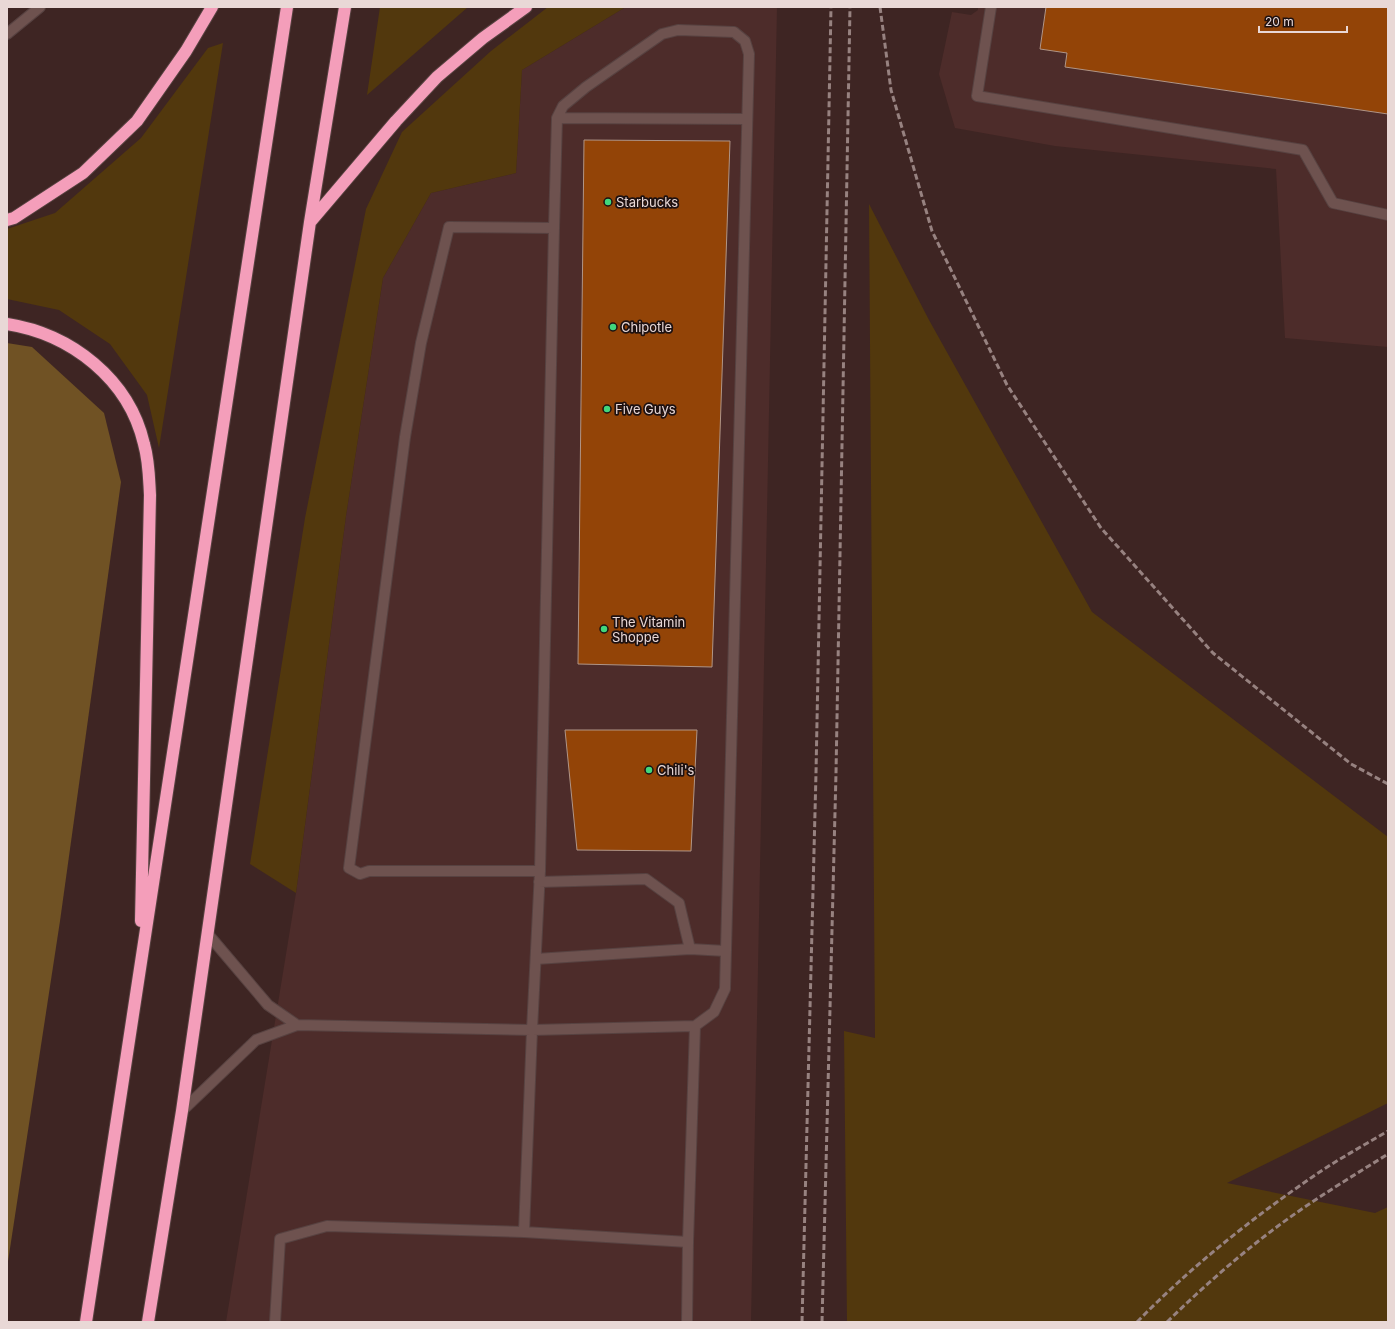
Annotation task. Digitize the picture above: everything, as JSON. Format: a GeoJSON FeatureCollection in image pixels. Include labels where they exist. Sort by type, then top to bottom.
{"type":"FeatureCollection","features":[{"type":"Feature","properties":{"kind":"highway"},"geometry":{"type":"LineString","coordinates":[[7,220],[14,218],[83,173],[137,121],[186,51],[212,7]]}},
{"type":"Feature","properties":{"kind":"highway"},"geometry":{"type":"LineString","coordinates":[[86,1322],[287,7]]}},
{"type":"Feature","properties":{"kind":"highway"},"geometry":{"type":"LineString","coordinates":[[148,1322],[182,1110],[310,222],[345,7]]}},
{"type":"Feature","properties":{"kind":"highway"},"geometry":{"type":"LineString","coordinates":[[310,222],[396,121],[437,77],[484,38],[526,7]]}},
{"type":"Feature","properties":{"kind":"highway"},"geometry":{"type":"LineString","coordinates":[[7,324],[21,326],[44,333],[67,344],[88,357],[106,374],[122,395],[135,418],[144,443],[149,469],[150,496],[140,968]]}},
{"type":"Feature","properties":{"kind":"lane"},"geometry":{"type":"LineString","coordinates":[[7,34],[40,7]]}},
{"type":"Feature","properties":{"kind":"lane"},"geometry":{"type":"LineString","coordinates":[[992,7],[977,96],[1303,150],[1333,203],[1388,215]]}},
{"type":"Feature","properties":{"kind":"lane"},"geometry":{"type":"LineString","coordinates":[[182,1110],[256,1040],[297,1025],[532,1030],[695,1026],[714,1012],[725,989],[748,119],[749,54],[745,41],[734,32],[678,30],[662,34],[586,87],[563,106],[557,118],[540,877],[532,1030],[524,1232]]}},
{"type":"Feature","properties":{"kind":"lane"},"geometry":{"type":"LineString","coordinates":[[557,118],[748,119]]}},
{"type":"Feature","properties":{"kind":"lane"},"geometry":{"type":"LineString","coordinates":[[554,228],[449,227],[421,344],[405,437],[349,868],[360,874],[369,871],[646,879],[679,903],[690,949]]}},
{"type":"Feature","properties":{"kind":"lane"},"geometry":{"type":"LineString","coordinates":[[207,933],[268,1005],[297,1025]]}},
{"type":"Feature","properties":{"kind":"lane"},"geometry":{"type":"LineString","coordinates":[[536,959],[690,949],[726,951]]}},
{"type":"Feature","properties":{"kind":"lane"},"geometry":{"type":"LineString","coordinates":[[687,1322],[695,1026]]}},
{"type":"Feature","properties":{"kind":"lane"},"geometry":{"type":"LineString","coordinates":[[275,1322],[280,1239],[327,1226],[524,1232],[688,1242]]}},
{"type":"Feature","properties":{"kind":"shaded area"},"geometry":{"type":"Polygon","coordinates":[[[380,7],[468,7],[367,95],[380,7]]]}},
{"type":"Feature","properties":{"kind":"shaded area"},"geometry":{"type":"Polygon","coordinates":[[[548,7],[629,7],[624,8],[522,70],[516,173],[431,193],[383,278],[346,516],[296,893],[250,864],[305,518],[366,209],[402,132],[491,51],[548,7]]]}},
{"type":"Feature","properties":{"kind":"shaded area"},"geometry":{"type":"Polygon","coordinates":[[[777,7],[751,1322],[226,1322],[296,893],[346,516],[383,278],[431,193],[516,173],[522,70],[624,8],[777,7]]]}},
{"type":"Feature","properties":{"kind":"shaded area"},"geometry":{"type":"Polygon","coordinates":[[[978,7],[1388,7],[1388,347],[1285,338],[1276,169],[1055,146],[955,128],[939,74],[952,12],[971,15],[978,10],[978,7]]]}},
{"type":"Feature","properties":{"kind":"shaded area"},"geometry":{"type":"Polygon","coordinates":[[[223,43],[159,448],[147,395],[110,344],[59,310],[7,299],[7,229],[55,213],[141,138],[208,48],[223,43]]]}},
{"type":"Feature","properties":{"kind":"shaded area"},"geometry":{"type":"Polygon","coordinates":[[[869,204],[929,320],[1092,612],[1388,837],[1388,1103],[1227,1183],[1375,1213],[1388,1207],[1388,1322],[847,1322],[844,1031],[875,1038],[869,204]]]}},
{"type":"Feature","properties":{"kind":"shaded area"},"geometry":{"type":"Polygon","coordinates":[[[7,343],[32,347],[104,413],[121,482],[60,921],[7,1268],[7,343]]]}},
{"type":"Feature","properties":{"kind":"building"},"geometry":{"type":"Polygon","coordinates":[[[1046,7],[1388,7],[1388,114],[1065,67],[1067,53],[1040,49],[1046,7]]]}},
{"type":"Feature","properties":{"kind":"building"},"geometry":{"type":"Polygon","coordinates":[[[584,140],[730,141],[712,667],[578,664],[584,140]]]}},
{"type":"Feature","properties":{"kind":"building"},"geometry":{"type":"Polygon","coordinates":[[[565,730],[697,730],[691,851],[577,850],[565,730]]]}},
{"type":"Feature","properties":{"kind":"railway"},"geometry":{"type":"LineString","coordinates":[[802,1322],[816,773],[831,7]]}},
{"type":"Feature","properties":{"kind":"railway"},"geometry":{"type":"LineString","coordinates":[[822,1322],[836,773],[850,7]]}},
{"type":"Feature","properties":{"kind":"railway"},"geometry":{"type":"LineString","coordinates":[[880,7],[891,90],[932,231],[1007,385],[1101,528],[1213,653],[1351,764],[1388,784]]}},
{"type":"Feature","properties":{"kind":"railway"},"geometry":{"type":"LineString","coordinates":[[1137,1322],[1177,1283],[1263,1212],[1327,1167],[1388,1131]]}},
{"type":"Feature","properties":{"kind":"railway"},"geometry":{"type":"LineString","coordinates":[[1167,1322],[1249,1248],[1291,1216],[1388,1154]]}},
{"type":"Feature","properties":{"kind":"place","name":"Starbucks"},"geometry":{"type":"Point","coordinates":[608,202]}},
{"type":"Feature","properties":{"kind":"place","name":"Chipotle"},"geometry":{"type":"Point","coordinates":[613,327]}},
{"type":"Feature","properties":{"kind":"place","name":"Five Guys"},"geometry":{"type":"Point","coordinates":[607,409]}},
{"type":"Feature","properties":{"kind":"place","name":"The Vitamin Shoppe"},"geometry":{"type":"Point","coordinates":[604,629]}},
{"type":"Feature","properties":{"kind":"place","name":"Chili's"},"geometry":{"type":"Point","coordinates":[649,770]}}]}
